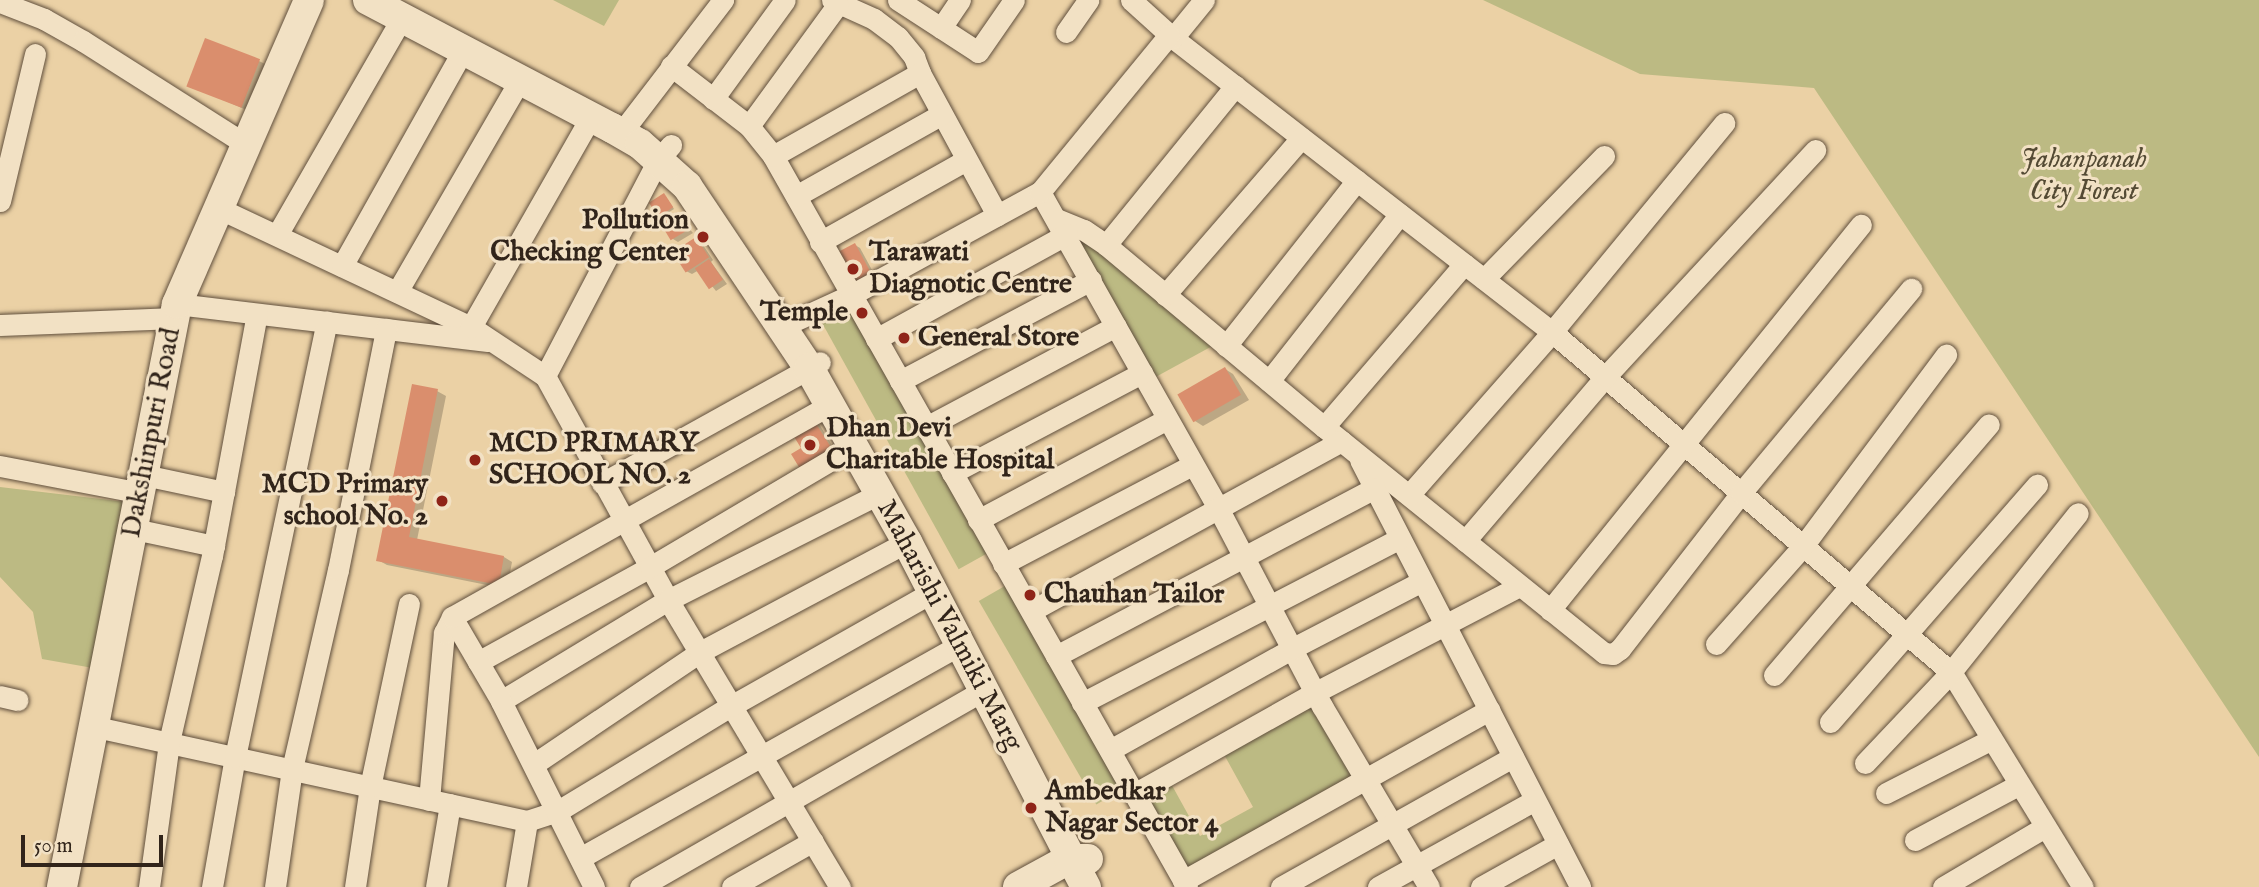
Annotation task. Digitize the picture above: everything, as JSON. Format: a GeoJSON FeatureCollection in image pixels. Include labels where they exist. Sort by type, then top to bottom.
{"type":"FeatureCollection","features":[{"type":"Feature","properties":{"kind":"street","name":"Dakshinpuri Road"},"geometry":{"type":"LineString","coordinates":[[62,887],[96,727],[176,311],[309,0]]}},
{"type":"Feature","properties":{"kind":"street","name":"Maharishi Valmiki Marg"},"geometry":{"type":"LineString","coordinates":[[368,0],[403,9],[625,126],[664,153],[790,323],[1077,874],[1109,887]]}},
{"type":"Feature","properties":{"kind":"street"},"geometry":{"type":"LineString","coordinates":[[625,126],[723,0]]}},
{"type":"Feature","properties":{"kind":"street"},"geometry":{"type":"LineString","coordinates":[[713,99],[785,0]]}},
{"type":"Feature","properties":{"kind":"street"},"geometry":{"type":"LineString","coordinates":[[898,0],[978,52],[1014,0]]}},
{"type":"Feature","properties":{"kind":"street"},"geometry":{"type":"LineString","coordinates":[[941,28],[960,0]]}},
{"type":"Feature","properties":{"kind":"street"},"geometry":{"type":"LineString","coordinates":[[1066,32],[1088,0]]}},
{"type":"Feature","properties":{"kind":"street"},"geometry":{"type":"LineString","coordinates":[[1131,0],[1171,37],[1606,376],[1951,672],[1965,690],[1990,740],[2083,887]]}},
{"type":"Feature","properties":{"kind":"street"},"geometry":{"type":"LineString","coordinates":[[790,323],[851,295],[1040,192],[1205,0]]}},
{"type":"Feature","properties":{"kind":"street"},"geometry":{"type":"LineString","coordinates":[[0,2],[44,19],[73,35],[245,145]]}},
{"type":"Feature","properties":{"kind":"street"},"geometry":{"type":"LineString","coordinates":[[749,126],[835,2],[874,19],[898,37],[914,57],[920,73],[997,215]]}},
{"type":"Feature","properties":{"kind":"street"},"geometry":{"type":"LineString","coordinates":[[276,235],[403,9]]}},
{"type":"Feature","properties":{"kind":"street","name":"Maharishi Valmiki Marg"},"geometry":{"type":"LineString","coordinates":[[403,9],[463,50],[591,117],[625,126]]}},
{"type":"Feature","properties":{"kind":"street"},"geometry":{"type":"LineString","coordinates":[[342,266],[463,50]]}},
{"type":"Feature","properties":{"kind":"street"},"geometry":{"type":"LineString","coordinates":[[0,201],[35,54]]}},
{"type":"Feature","properties":{"kind":"street"},"geometry":{"type":"LineString","coordinates":[[671,66],[749,126],[773,156],[1185,884],[1489,710]]}},
{"type":"Feature","properties":{"kind":"street"},"geometry":{"type":"LineString","coordinates":[[773,156],[920,73]]}},
{"type":"Feature","properties":{"kind":"street"},"geometry":{"type":"LineString","coordinates":[[397,292],[520,80]]}},
{"type":"Feature","properties":{"kind":"street"},"geometry":{"type":"LineString","coordinates":[[1106,244],[1235,86]]}},
{"type":"Feature","properties":{"kind":"street"},"geometry":{"type":"LineString","coordinates":[[796,196],[942,114]]}},
{"type":"Feature","properties":{"kind":"street"},"geometry":{"type":"LineString","coordinates":[[471,327],[591,117]]}},
{"type":"Feature","properties":{"kind":"street"},"geometry":{"type":"LineString","coordinates":[[1409,495],[1552,332],[1724,122]]}},
{"type":"Feature","properties":{"kind":"street"},"geometry":{"type":"LineString","coordinates":[[1165,296],[1301,138]]}},
{"type":"Feature","properties":{"kind":"street"},"geometry":{"type":"LineString","coordinates":[[1465,541],[1606,376],[1815,150]]}},
{"type":"Feature","properties":{"kind":"street"},"geometry":{"type":"LineString","coordinates":[[545,376],[664,153]]}},
{"type":"Feature","properties":{"kind":"street"},"geometry":{"type":"LineString","coordinates":[[1484,279],[1604,156]]}},
{"type":"Feature","properties":{"kind":"street"},"geometry":{"type":"LineString","coordinates":[[820,242],[966,160]]}},
{"type":"Feature","properties":{"kind":"street"},"geometry":{"type":"LineString","coordinates":[[1226,346],[1357,180]]}},
{"type":"Feature","properties":{"kind":"street"},"geometry":{"type":"LineString","coordinates":[[1040,192],[1063,227],[1192,465],[1219,508],[1316,692],[1429,887]]}},
{"type":"Feature","properties":{"kind":"street"},"geometry":{"type":"LineString","coordinates":[[218,208],[471,327],[545,376],[668,600],[840,887]]}},
{"type":"Feature","properties":{"kind":"street"},"geometry":{"type":"LineString","coordinates":[[1269,381],[1400,214]]}},
{"type":"Feature","properties":{"kind":"street"},"geometry":{"type":"LineString","coordinates":[[1550,610],[1861,225]]}},
{"type":"Feature","properties":{"kind":"street"},"geometry":{"type":"LineString","coordinates":[[876,339],[1063,227],[1084,230],[1106,244],[1165,296],[1598,650],[1613,654],[1741,493],[1911,289]]}},
{"type":"Feature","properties":{"kind":"street"},"geometry":{"type":"LineString","coordinates":[[1324,427],[1464,264]]}},
{"type":"Feature","properties":{"kind":"street"},"geometry":{"type":"LineString","coordinates":[[900,381],[1091,280]]}},
{"type":"Feature","properties":{"kind":"street"},"geometry":{"type":"LineString","coordinates":[[0,325],[176,311],[257,314],[493,341]]}},
{"type":"Feature","properties":{"kind":"street"},"geometry":{"type":"LineString","coordinates":[[149,887],[169,742],[214,546],[257,314]]}},
{"type":"Feature","properties":{"kind":"street"},"geometry":{"type":"LineString","coordinates":[[212,887],[235,757],[327,322]]}},
{"type":"Feature","properties":{"kind":"street"},"geometry":{"type":"LineString","coordinates":[[926,427],[1116,326]]}},
{"type":"Feature","properties":{"kind":"street"},"geometry":{"type":"LineString","coordinates":[[275,887],[292,769],[338,569],[386,329]]}},
{"type":"Feature","properties":{"kind":"street"},"geometry":{"type":"LineString","coordinates":[[1716,644],[1802,546],[1946,355]]}},
{"type":"Feature","properties":{"kind":"street"},"geometry":{"type":"LineString","coordinates":[[602,483],[814,365]]}},
{"type":"Feature","properties":{"kind":"street","name":"Maharishi Valmiki Marg"},"geometry":{"type":"LineString","coordinates":[[814,365],[830,405],[907,542],[1077,874]]}},
{"type":"Feature","properties":{"kind":"street"},"geometry":{"type":"LineString","coordinates":[[952,473],[1142,373]]}},
{"type":"Feature","properties":{"kind":"street"},"geometry":{"type":"LineString","coordinates":[[429,800],[444,633],[452,617],[830,405]]}},
{"type":"Feature","properties":{"kind":"street"},"geometry":{"type":"LineString","coordinates":[[978,520],[1167,419]]}},
{"type":"Feature","properties":{"kind":"street"},"geometry":{"type":"LineString","coordinates":[[1774,675],[1989,424]]}},
{"type":"Feature","properties":{"kind":"street"},"geometry":{"type":"LineString","coordinates":[[478,662],[650,567],[853,447]]}},
{"type":"Feature","properties":{"kind":"street"},"geometry":{"type":"LineString","coordinates":[[1349,447],[1374,488],[1580,887]]}},
{"type":"Feature","properties":{"kind":"street"},"geometry":{"type":"LineString","coordinates":[[1031,611],[1219,508],[1349,447]]}},
{"type":"Feature","properties":{"kind":"street"},"geometry":{"type":"LineString","coordinates":[[1003,564],[1192,465]]}},
{"type":"Feature","properties":{"kind":"street"},"geometry":{"type":"LineString","coordinates":[[0,466],[224,492]]}},
{"type":"Feature","properties":{"kind":"street"},"geometry":{"type":"LineString","coordinates":[[1830,722],[2037,485]]}},
{"type":"Feature","properties":{"kind":"street"},"geometry":{"type":"LineString","coordinates":[[1056,656],[1374,488]]}},
{"type":"Feature","properties":{"kind":"street"},"geometry":{"type":"LineString","coordinates":[[501,701],[668,600],[879,494]]}},
{"type":"Feature","properties":{"kind":"street"},"geometry":{"type":"LineString","coordinates":[[1865,763],[1951,672],[2078,513]]}},
{"type":"Feature","properties":{"kind":"street"},"geometry":{"type":"LineString","coordinates":[[134,529],[214,546]]}},
{"type":"Feature","properties":{"kind":"street"},"geometry":{"type":"LineString","coordinates":[[1082,703],[1399,539]]}},
{"type":"Feature","properties":{"kind":"street"},"geometry":{"type":"LineString","coordinates":[[534,764],[699,652],[907,542]]}},
{"type":"Feature","properties":{"kind":"street"},"geometry":{"type":"LineString","coordinates":[[1110,750],[1293,648],[1422,581]]}},
{"type":"Feature","properties":{"kind":"street"},"geometry":{"type":"LineString","coordinates":[[1134,794],[1316,692],[1520,586]]}},
{"type":"Feature","properties":{"kind":"street"},"geometry":{"type":"LineString","coordinates":[[96,727],[527,821],[558,811],[731,706],[931,593]]}},
{"type":"Feature","properties":{"kind":"street"},"geometry":{"type":"LineString","coordinates":[[355,887],[370,787],[409,604]]}},
{"type":"Feature","properties":{"kind":"street"},"geometry":{"type":"LineString","coordinates":[[452,617],[501,701],[594,887]]}},
{"type":"Feature","properties":{"kind":"street"},"geometry":{"type":"LineString","coordinates":[[580,858],[959,645]]}},
{"type":"Feature","properties":{"kind":"street"},"geometry":{"type":"LineString","coordinates":[[640,887],[984,690]]}},
{"type":"Feature","properties":{"kind":"street"},"geometry":{"type":"LineString","coordinates":[[1886,793],[1990,740]]}},
{"type":"Feature","properties":{"kind":"street"},"geometry":{"type":"LineString","coordinates":[[1281,887],[1513,757]]}},
{"type":"Feature","properties":{"kind":"street"},"geometry":{"type":"LineString","coordinates":[[1915,840],[2018,785]]}},
{"type":"Feature","properties":{"kind":"street"},"geometry":{"type":"LineString","coordinates":[[1378,887],[1535,800]]}},
{"type":"Feature","properties":{"kind":"street"},"geometry":{"type":"LineString","coordinates":[[436,887],[450,804]]}},
{"type":"Feature","properties":{"kind":"street"},"geometry":{"type":"LineString","coordinates":[[516,887],[527,821]]}},
{"type":"Feature","properties":{"kind":"street"},"geometry":{"type":"LineString","coordinates":[[1943,887],[2045,827]]}},
{"type":"Feature","properties":{"kind":"street"},"geometry":{"type":"LineString","coordinates":[[732,887],[813,841]]}},
{"type":"Feature","properties":{"kind":"street"},"geometry":{"type":"LineString","coordinates":[[1481,887],[1558,844]]}},
{"type":"Feature","properties":{"kind":"street"},"geometry":{"type":"LineString","coordinates":[[1018,887],[1077,874]]}},
{"type":"Feature","properties":{"kind":"green space"},"geometry":{"type":"Polygon","coordinates":[[[553,0],[619,0],[604,26],[553,0]]]}},
{"type":"Feature","properties":{"kind":"green space","name":"Jahanpanah City Forest"},"geometry":{"type":"Polygon","coordinates":[[[1483,0],[2259,0],[2259,757],[1814,88],[1640,74],[1483,0]]]}},
{"type":"Feature","properties":{"kind":"green space"},"geometry":{"type":"Polygon","coordinates":[[[1069,228],[1216,344],[1152,379],[1069,228]]]}},
{"type":"Feature","properties":{"kind":"green space"},"geometry":{"type":"Polygon","coordinates":[[[850,299],[990,552],[959,569],[819,316],[850,299]]]}},
{"type":"Feature","properties":{"kind":"green space"},"geometry":{"type":"Polygon","coordinates":[[[0,487],[126,502],[93,668],[42,659],[33,612],[0,577],[0,487]]]}},
{"type":"Feature","properties":{"kind":"green space"},"geometry":{"type":"Polygon","coordinates":[[[1010,583],[1128,787],[1096,805],[979,601],[1010,583]]]}},
{"type":"Feature","properties":{"kind":"green space"},"geometry":{"type":"Polygon","coordinates":[[[1314,696],[1361,777],[1185,875],[1140,796],[1169,780],[1200,836],[1253,807],[1221,749],[1314,696]]]}},
{"type":"Feature","properties":{"kind":"building"},"geometry":{"type":"Polygon","coordinates":[[[205,38],[260,59],[241,108],[186,87],[205,38]]]}},
{"type":"Feature","properties":{"kind":"building"},"geometry":{"type":"Polygon","coordinates":[[[664,193],[673,207],[658,217],[649,203],[664,193]]]}},
{"type":"Feature","properties":{"kind":"building"},"geometry":{"type":"Polygon","coordinates":[[[677,212],[688,230],[671,240],[660,222],[677,212]]]}},
{"type":"Feature","properties":{"kind":"building"},"geometry":{"type":"Polygon","coordinates":[[[696,237],[709,257],[686,272],[673,252],[696,237]]]}},
{"type":"Feature","properties":{"kind":"building"},"geometry":{"type":"Polygon","coordinates":[[[855,243],[874,278],[853,290],[834,254],[855,243]]]}},
{"type":"Feature","properties":{"kind":"building"},"geometry":{"type":"Polygon","coordinates":[[[709,259],[723,280],[709,289],[695,269],[709,259]]]}},
{"type":"Feature","properties":{"kind":"building"},"geometry":{"type":"Polygon","coordinates":[[[1225,367],[1241,395],[1193,422],[1177,394],[1225,367]]]}},
{"type":"Feature","properties":{"kind":"building"},"geometry":{"type":"Polygon","coordinates":[[[412,384],[438,389],[409,537],[504,556],[499,585],[376,561],[412,384]]]}},
{"type":"Feature","properties":{"kind":"building"},"geometry":{"type":"Polygon","coordinates":[[[813,419],[834,452],[802,472],[791,454],[801,448],[791,432],[813,419]]]}},
{"type":"Feature","properties":{"kind":"place","name":"Pollution Checking Center"},"geometry":{"type":"Point","coordinates":[703,237]}},
{"type":"Feature","properties":{"kind":"place","name":"Tarawati Diagnotic Centre"},"geometry":{"type":"Point","coordinates":[853,269]}},
{"type":"Feature","properties":{"kind":"place","name":"Temple"},"geometry":{"type":"Point","coordinates":[862,313]}},
{"type":"Feature","properties":{"kind":"place","name":"General Store"},"geometry":{"type":"Point","coordinates":[904,338]}},
{"type":"Feature","properties":{"kind":"place","name":"Dhan Devi Charitable Hospital"},"geometry":{"type":"Point","coordinates":[810,445]}},
{"type":"Feature","properties":{"kind":"place","name":"MCD PRIMARY SCHOOL NO. 2"},"geometry":{"type":"Point","coordinates":[475,460]}},
{"type":"Feature","properties":{"kind":"place","name":"MCD Primary school No. 2"},"geometry":{"type":"Point","coordinates":[442,501]}},
{"type":"Feature","properties":{"kind":"place","name":"Chauhan Tailor"},"geometry":{"type":"Point","coordinates":[1030,595]}},
{"type":"Feature","properties":{"kind":"place","name":"Ambedkar Nagar Sector 4"},"geometry":{"type":"Point","coordinates":[1031,808]}}]}
